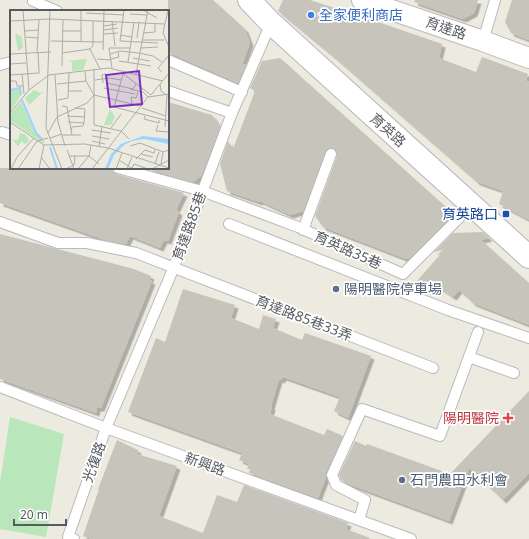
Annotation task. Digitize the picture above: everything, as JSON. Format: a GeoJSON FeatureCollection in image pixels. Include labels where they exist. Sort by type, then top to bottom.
{"type":"FeatureCollection","features":[{"type":"Feature","properties":{"kind":"street","name":"育英路"},"geometry":{"type":"LineString","coordinates":[[249,0],[271,23],[529,258]]}},
{"type":"Feature","properties":{"kind":"street","name":"育達路"},"geometry":{"type":"LineString","coordinates":[[362,0],[482,40],[529,58]]}},
{"type":"Feature","properties":{"kind":"lane"},"geometry":{"type":"LineString","coordinates":[[482,40],[494,0]]}},
{"type":"Feature","properties":{"kind":"lane"},"geometry":{"type":"LineString","coordinates":[[33,1],[55,10]]}},
{"type":"Feature","properties":{"kind":"lane","name":"育達路85巷"},"geometry":{"type":"LineString","coordinates":[[106,428],[174,267],[232,113],[271,23]]}},
{"type":"Feature","properties":{"kind":"lane"},"geometry":{"type":"LineString","coordinates":[[169,60],[242,92]]}},
{"type":"Feature","properties":{"kind":"lane"},"geometry":{"type":"LineString","coordinates":[[0,65],[10,62]]}},
{"type":"Feature","properties":{"kind":"lane"},"geometry":{"type":"LineString","coordinates":[[169,91],[232,113]]}},
{"type":"Feature","properties":{"kind":"lane"},"geometry":{"type":"LineString","coordinates":[[303,230],[331,154]]}},
{"type":"Feature","properties":{"kind":"lane","name":"育英路35巷"},"geometry":{"type":"LineString","coordinates":[[122,169],[202,191],[303,230],[403,274],[472,205]]}},
{"type":"Feature","properties":{"kind":"lane","name":"育達路85巷33弄"},"geometry":{"type":"LineString","coordinates":[[0,222],[58,243],[87,243],[136,253],[433,368]]}},
{"type":"Feature","properties":{"kind":"lane"},"geometry":{"type":"LineString","coordinates":[[230,224],[448,310],[529,338]]}},
{"type":"Feature","properties":{"kind":"lane"},"geometry":{"type":"LineString","coordinates":[[359,520],[365,500],[336,485],[332,475],[362,409],[440,436],[478,332]]}},
{"type":"Feature","properties":{"kind":"lane"},"geometry":{"type":"LineString","coordinates":[[469,357],[514,373]]}},
{"type":"Feature","properties":{"kind":"lane","name":"新興路"},"geometry":{"type":"LineString","coordinates":[[0,387],[106,428],[410,539]]}},
{"type":"Feature","properties":{"kind":"lane","name":"光復路"},"geometry":{"type":"LineString","coordinates":[[74,539],[68,537],[106,428]]}},
{"type":"Feature","properties":{"kind":"green space"},"geometry":{"type":"Polygon","coordinates":[[[10,417],[64,434],[46,537],[0,529],[0,483],[10,417]]]}},
{"type":"Feature","properties":{"kind":"building"},"geometry":{"type":"Polygon","coordinates":[[[168,0],[213,0],[245,29],[250,43],[242,65],[246,64],[238,83],[169,52],[168,0]]]}},
{"type":"Feature","properties":{"kind":"building"},"geometry":{"type":"Polygon","coordinates":[[[283,0],[310,0],[442,44],[439,58],[476,72],[482,57],[528,74],[526,81],[529,82],[529,220],[499,204],[503,191],[477,182],[335,58],[278,11],[283,0]]]}},
{"type":"Feature","properties":{"kind":"building"},"geometry":{"type":"Polygon","coordinates":[[[415,0],[478,0],[474,13],[463,19],[414,2],[415,0]]]}},
{"type":"Feature","properties":{"kind":"building"},"geometry":{"type":"Polygon","coordinates":[[[512,0],[529,0],[529,40],[511,33],[505,22],[512,0]]]}},
{"type":"Feature","properties":{"kind":"building"},"geometry":{"type":"Polygon","coordinates":[[[280,58],[447,208],[448,220],[410,258],[406,259],[323,227],[315,216],[337,156],[336,150],[333,148],[327,149],[325,152],[303,211],[290,215],[260,201],[259,202],[227,191],[220,164],[228,141],[233,149],[255,91],[250,88],[262,61],[280,58]]]}},
{"type":"Feature","properties":{"kind":"building"},"geometry":{"type":"Polygon","coordinates":[[[169,102],[212,115],[220,127],[201,176],[193,182],[147,169],[169,169],[169,102]]]}},
{"type":"Feature","properties":{"kind":"building"},"geometry":{"type":"Polygon","coordinates":[[[0,168],[112,169],[116,174],[184,193],[176,210],[179,212],[168,241],[164,240],[160,248],[130,236],[126,244],[108,241],[0,203],[0,168]]]}},
{"type":"Feature","properties":{"kind":"building"},"geometry":{"type":"Polygon","coordinates":[[[483,232],[489,238],[481,240],[529,283],[529,325],[473,303],[459,290],[453,297],[441,289],[417,281],[445,249],[434,252],[453,233],[483,232]]]}},
{"type":"Feature","properties":{"kind":"building"},"geometry":{"type":"Polygon","coordinates":[[[0,234],[134,269],[151,276],[149,280],[152,281],[101,408],[97,408],[96,413],[0,379],[0,234]]]}},
{"type":"Feature","properties":{"kind":"building"},"geometry":{"type":"Polygon","coordinates":[[[183,289],[235,305],[231,318],[259,329],[263,315],[276,319],[273,328],[302,340],[305,333],[371,356],[348,418],[334,411],[340,397],[283,377],[281,380],[279,379],[270,414],[324,435],[327,429],[343,436],[326,472],[326,477],[318,498],[249,473],[250,469],[247,469],[249,464],[239,460],[242,453],[128,412],[156,338],[165,342],[183,289]]]}},
{"type":"Feature","properties":{"kind":"building"},"geometry":{"type":"Polygon","coordinates":[[[529,391],[529,473],[503,500],[469,468],[449,521],[341,480],[339,475],[355,441],[450,474],[529,391]]]}},
{"type":"Feature","properties":{"kind":"building"},"geometry":{"type":"Polygon","coordinates":[[[117,440],[138,450],[137,454],[177,466],[159,516],[203,533],[217,495],[237,502],[244,485],[348,523],[346,529],[370,538],[92,539],[83,536],[98,489],[117,440]]]}},
{"type":"Feature","properties":{"kind":"place","name":"全家便利商店"},"geometry":{"type":"Point","coordinates":[311,15]}},
{"type":"Feature","properties":{"kind":"place","name":"育英路口"},"geometry":{"type":"Point","coordinates":[506,214]}},
{"type":"Feature","properties":{"kind":"place","name":"陽明醫院停車場"},"geometry":{"type":"Point","coordinates":[336,289]}},
{"type":"Feature","properties":{"kind":"place","name":"陽明醫院"},"geometry":{"type":"Point","coordinates":[508,418]}},
{"type":"Feature","properties":{"kind":"place","name":"石門農田水利會"},"geometry":{"type":"Point","coordinates":[402,480]}}]}
